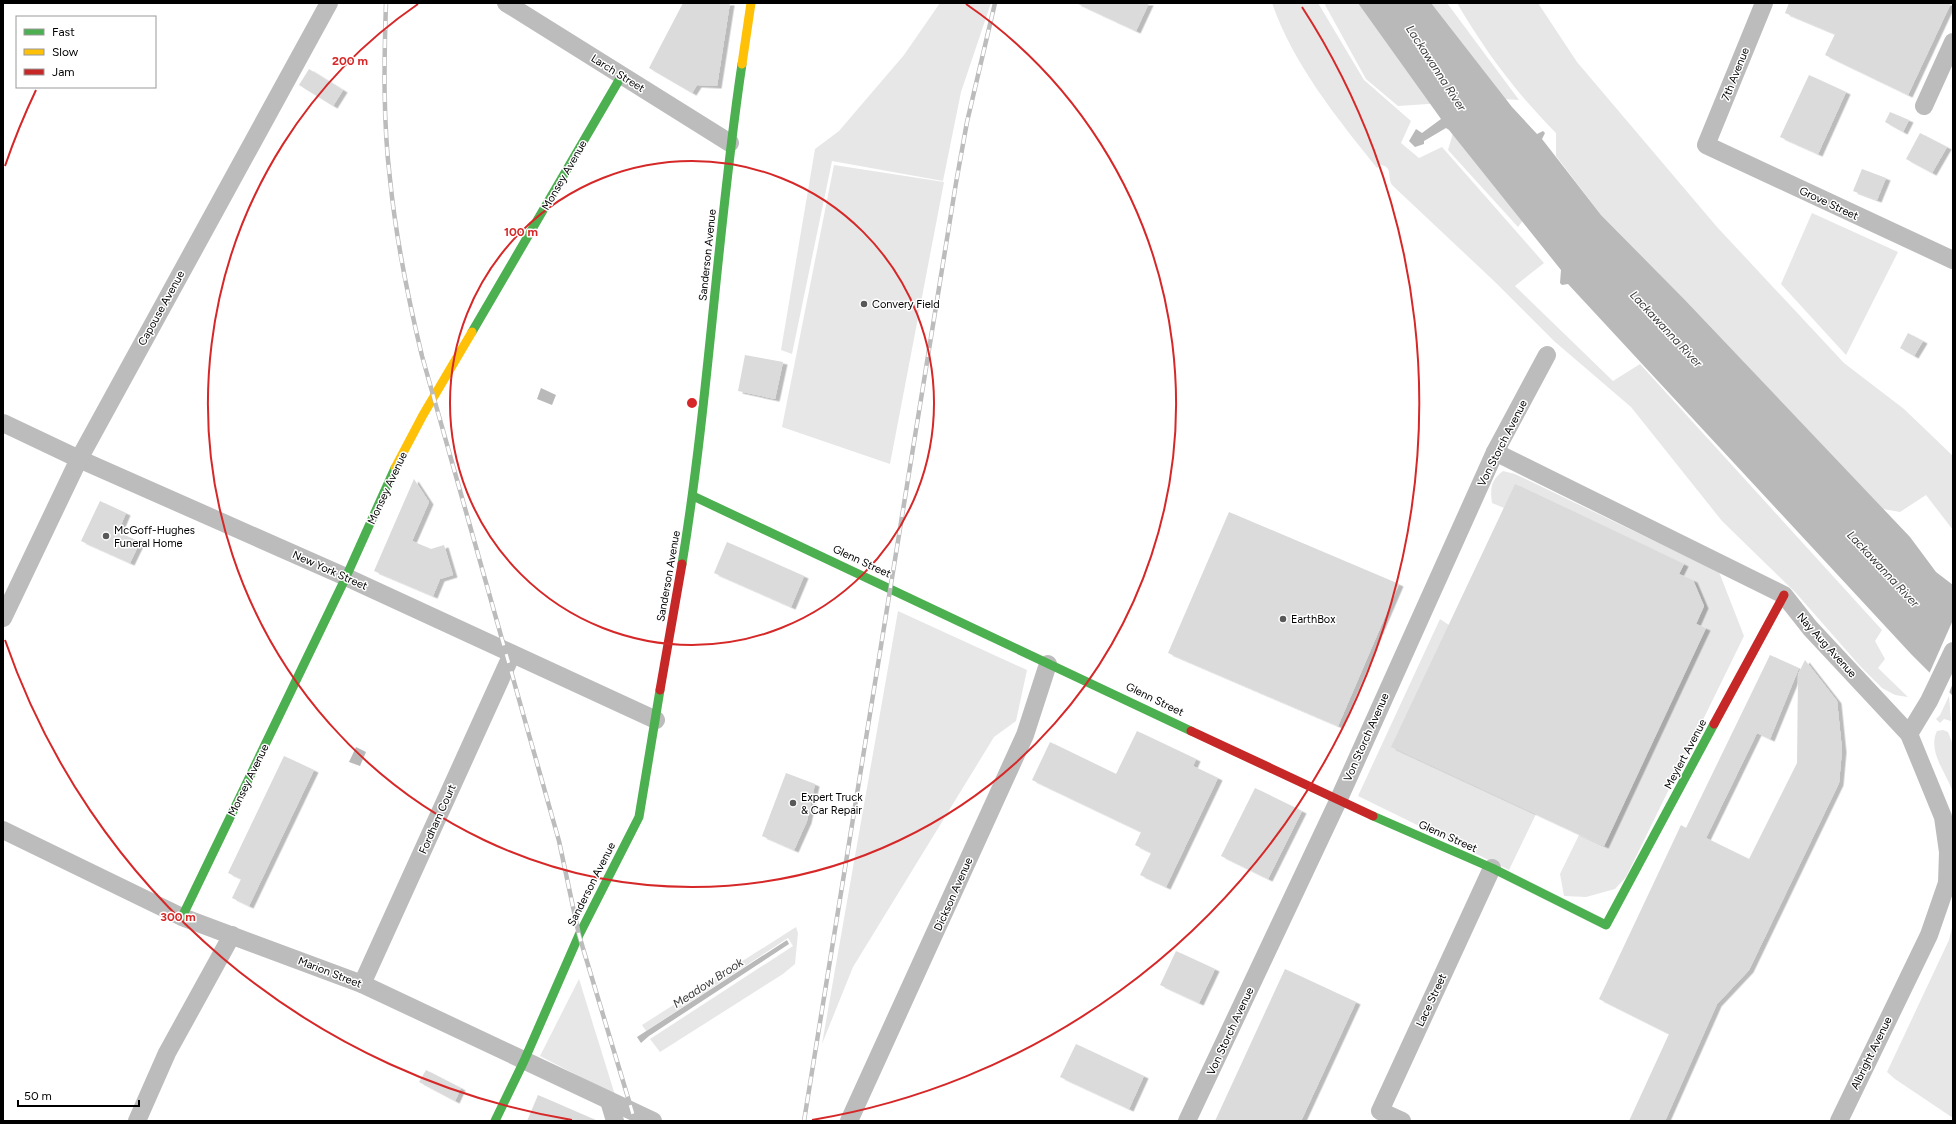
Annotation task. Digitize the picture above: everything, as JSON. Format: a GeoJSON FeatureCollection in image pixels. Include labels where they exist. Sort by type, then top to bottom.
{"type":"FeatureCollection","features":[{"type":"Feature","properties":{"kind":"street","name":"Capouse Avenue"},"geometry":{"type":"LineString","coordinates":[[3,618],[79,459],[329,3]]}},
{"type":"Feature","properties":{"kind":"street","name":"Larch Street"},"geometry":{"type":"LineString","coordinates":[[506,3],[730,143]]}},
{"type":"Feature","properties":{"kind":"street","name":"Sanderson Avenue"},"geometry":{"type":"LineString","coordinates":[[495,1121],[524,1061],[579,935],[638,817],[656,720],[693,496],[730,143],[751,3]]}},
{"type":"Feature","properties":{"kind":"street","name":"7th Avenue"},"geometry":{"type":"LineString","coordinates":[[1706,145],[1764,3]]}},
{"type":"Feature","properties":{"kind":"street"},"geometry":{"type":"LineString","coordinates":[[1924,106],[1953,42]]}},
{"type":"Feature","properties":{"kind":"street","name":"Monsey Avenue"},"geometry":{"type":"LineString","coordinates":[[182,917],[346,577],[399,459],[422,415],[622,75]]}},
{"type":"Feature","properties":{"kind":"street","name":"Grove Street"},"geometry":{"type":"LineString","coordinates":[[1706,145],[1953,260]]}},
{"type":"Feature","properties":{"kind":"street","name":"Von Storch Avenue"},"geometry":{"type":"LineString","coordinates":[[1187,1121],[1338,801],[1495,452],[1547,355]]}},
{"type":"Feature","properties":{"kind":"street","name":"New York Street"},"geometry":{"type":"LineString","coordinates":[[3,423],[79,459],[346,577],[656,720]]}},
{"type":"Feature","properties":{"kind":"street","name":"Nay Aug Avenue"},"geometry":{"type":"LineString","coordinates":[[1495,452],[1784,595],[1810,628],[1908,734],[1943,817],[1948,852],[1947,883],[1928,935],[1904,985]]}},
{"type":"Feature","properties":{"kind":"street","name":"Glenn Street"},"geometry":{"type":"LineString","coordinates":[[693,496],[870,578],[1048,664],[1124,697],[1338,801],[1492,868],[1606,924]]}},
{"type":"Feature","properties":{"kind":"street","name":"Meylert Avenue"},"geometry":{"type":"LineString","coordinates":[[1606,924],[1784,595]]}},
{"type":"Feature","properties":{"kind":"street"},"geometry":{"type":"LineString","coordinates":[[1908,734],[1929,701],[1953,651]]}},
{"type":"Feature","properties":{"kind":"street","name":"Fordham Court"},"geometry":{"type":"LineString","coordinates":[[362,984],[512,654]]}},
{"type":"Feature","properties":{"kind":"street","name":"Dickson Avenue"},"geometry":{"type":"LineString","coordinates":[[849,1121],[1025,735],[1048,664]]}},
{"type":"Feature","properties":{"kind":"street","name":"Marion Street"},"geometry":{"type":"LineString","coordinates":[[3,830],[182,917],[362,984],[653,1121]]}},
{"type":"Feature","properties":{"kind":"street","name":"Lace Street"},"geometry":{"type":"LineString","coordinates":[[1402,1121],[1380,1111],[1492,868]]}},
{"type":"Feature","properties":{"kind":"street"},"geometry":{"type":"LineString","coordinates":[[137,1121],[167,1053],[232,935]]}},
{"type":"Feature","properties":{"kind":"street","name":"Albright Avenue"},"geometry":{"type":"LineString","coordinates":[[1839,1121],[1904,985]]}},
{"type":"Feature","properties":{"kind":"street"},"geometry":{"type":"LineString","coordinates":[[609,1101],[615,1121]]}},
{"type":"Feature","properties":{"kind":"shaded area"},"geometry":{"type":"Polygon","coordinates":[[[940,3],[991,3],[961,92],[943,181],[832,161],[792,354],[781,350],[815,149],[839,131],[904,55],[940,3]]]}},
{"type":"Feature","properties":{"kind":"shaded area"},"geometry":{"type":"Polygon","coordinates":[[[1272,3],[1318,3],[1364,80],[1411,121],[1401,143],[1419,158],[1442,147],[1544,263],[1515,286],[1613,381],[1640,364],[1882,630],[1875,641],[1885,659],[1878,668],[1908,697],[1895,695],[1882,688],[1860,666],[1796,593],[1722,521],[1631,407],[1554,341],[1494,281],[1392,185],[1387,168],[1381,165],[1377,168],[1317,90],[1281,26],[1272,3]]]}},
{"type":"Feature","properties":{"kind":"shaded area"},"geometry":{"type":"Polygon","coordinates":[[[1324,3],[1447,3],[1519,100],[1503,99],[1398,106],[1366,79],[1324,3]]]}},
{"type":"Feature","properties":{"kind":"shaded area"},"geometry":{"type":"Polygon","coordinates":[[[1457,3],[1538,3],[1577,62],[1717,227],[1844,363],[1904,409],[1953,456],[1953,530],[1926,495],[1900,512],[1883,509],[1685,300],[1601,215],[1556,156],[1556,133],[1528,103],[1502,71],[1457,3]]]}},
{"type":"Feature","properties":{"kind":"shaded area"},"geometry":{"type":"Polygon","coordinates":[[[1453,133],[1528,214],[1518,227],[1448,150],[1453,133]]]}},
{"type":"Feature","properties":{"kind":"shaded area","name":"Convery Field"},"geometry":{"type":"Polygon","coordinates":[[[834,165],[944,182],[890,464],[782,427],[834,165]]]}},
{"type":"Feature","properties":{"kind":"shaded area"},"geometry":{"type":"Polygon","coordinates":[[[1812,213],[1898,252],[1846,355],[1781,284],[1812,213]]]}},
{"type":"Feature","properties":{"kind":"shaded area"},"geometry":{"type":"Polygon","coordinates":[[[1503,471],[1515,474],[1719,572],[1744,636],[1626,877],[1615,889],[1586,897],[1564,896],[1560,874],[1579,835],[1604,846],[1706,628],[1696,624],[1704,606],[1693,580],[1679,574],[1684,564],[1515,485],[1504,508],[1492,503],[1492,485],[1499,474],[1503,471]]]}},
{"type":"Feature","properties":{"kind":"shaded area"},"geometry":{"type":"Polygon","coordinates":[[[898,611],[1027,670],[1016,721],[994,737],[853,967],[822,1044],[898,611]]]}},
{"type":"Feature","properties":{"kind":"shaded area"},"geometry":{"type":"Polygon","coordinates":[[[1440,619],[1449,625],[1536,814],[1509,870],[1358,796],[1440,619]]]}},
{"type":"Feature","properties":{"kind":"shaded area"},"geometry":{"type":"Polygon","coordinates":[[[1949,696],[1951,721],[1944,719],[1940,723],[1936,719],[1940,715],[1949,696]]]}},
{"type":"Feature","properties":{"kind":"shaded area"},"geometry":{"type":"Polygon","coordinates":[[[1943,730],[1948,732],[1953,745],[1953,793],[1936,755],[1934,747],[1937,731],[1943,730]]]}},
{"type":"Feature","properties":{"kind":"shaded area"},"geometry":{"type":"Polygon","coordinates":[[[1953,924],[1953,1118],[1887,1072],[1949,940],[1953,924]]]}},
{"type":"Feature","properties":{"kind":"shaded area"},"geometry":{"type":"Polygon","coordinates":[[[796,927],[798,933],[795,964],[783,974],[660,1052],[650,1039],[793,946],[788,938],[646,1031],[642,1025],[796,927]]]}},
{"type":"Feature","properties":{"kind":"shaded area"},"geometry":{"type":"Polygon","coordinates":[[[579,979],[615,1095],[540,1056],[579,979]]]}},
{"type":"Feature","properties":{"kind":"water","name":"Lackawanna River"},"geometry":{"type":"Polygon","coordinates":[[[1358,3],[1431,3],[1512,107],[1537,134],[1543,131],[1545,133],[1542,139],[1601,215],[1685,300],[1910,537],[1936,572],[1953,585],[1953,696],[1911,654],[1568,284],[1562,285],[1560,283],[1561,270],[1449,130],[1446,128],[1424,141],[1424,144],[1415,147],[1409,141],[1416,129],[1422,133],[1441,119],[1358,3]]]}},
{"type":"Feature","properties":{"kind":"water"},"geometry":{"type":"Polygon","coordinates":[[[541,388],[556,395],[552,405],[537,399],[541,388]]]}},
{"type":"Feature","properties":{"kind":"water"},"geometry":{"type":"Polygon","coordinates":[[[356,747],[366,752],[360,766],[349,762],[356,747]]]}},
{"type":"Feature","properties":{"kind":"water"},"geometry":{"type":"Polygon","coordinates":[[[787,940],[789,944],[649,1036],[641,1043],[637,1037],[787,940]]]}},
{"type":"Feature","properties":{"kind":"pier"},"geometry":{"type":"Polygon","coordinates":[[[1953,620],[1953,683],[1949,693],[1929,674],[1953,620]]]}},
{"type":"Feature","properties":{"kind":"building"},"geometry":{"type":"Polygon","coordinates":[[[683,3],[730,3],[717,86],[697,85],[692,93],[649,68],[683,3]]]}},
{"type":"Feature","properties":{"kind":"building"},"geometry":{"type":"Polygon","coordinates":[[[1076,3],[1149,3],[1136,31],[1076,3]]]}},
{"type":"Feature","properties":{"kind":"building"},"geometry":{"type":"Polygon","coordinates":[[[1789,3],[1951,3],[1908,95],[1825,55],[1835,34],[1785,13],[1789,3]]]}},
{"type":"Feature","properties":{"kind":"building"},"geometry":{"type":"Polygon","coordinates":[[[309,69],[343,90],[333,106],[299,85],[309,69]]]}},
{"type":"Feature","properties":{"kind":"building"},"geometry":{"type":"Polygon","coordinates":[[[1809,75],[1846,92],[1818,154],[1780,137],[1809,75]]]}},
{"type":"Feature","properties":{"kind":"building"},"geometry":{"type":"Polygon","coordinates":[[[1890,112],[1909,120],[1903,132],[1885,122],[1890,112]]]}},
{"type":"Feature","properties":{"kind":"building"},"geometry":{"type":"Polygon","coordinates":[[[1920,133],[1947,147],[1932,173],[1906,159],[1920,133]]]}},
{"type":"Feature","properties":{"kind":"building"},"geometry":{"type":"Polygon","coordinates":[[[1862,169],[1886,178],[1877,200],[1853,191],[1862,169]]]}},
{"type":"Feature","properties":{"kind":"building"},"geometry":{"type":"Polygon","coordinates":[[[1908,333],[1923,341],[1914,356],[1900,348],[1908,333]]]}},
{"type":"Feature","properties":{"kind":"building"},"geometry":{"type":"Polygon","coordinates":[[[745,355],[783,362],[775,399],[738,391],[745,355]]]}},
{"type":"Feature","properties":{"kind":"building"},"geometry":{"type":"Polygon","coordinates":[[[414,479],[429,502],[412,541],[431,549],[444,545],[453,575],[440,579],[433,596],[374,571],[414,479]]]}},
{"type":"Feature","properties":{"kind":"building"},"geometry":{"type":"Polygon","coordinates":[[[1515,484],[1684,564],[1679,574],[1693,580],[1704,606],[1696,624],[1706,628],[1604,846],[1391,747],[1515,484]]]}},
{"type":"Feature","properties":{"kind":"building","name":"McGoff-Hughes Funeral Home"},"geometry":{"type":"Polygon","coordinates":[[[100,501],[126,513],[118,532],[140,542],[130,563],[81,541],[100,501]]]}},
{"type":"Feature","properties":{"kind":"building","name":"EarthBox"},"geometry":{"type":"Polygon","coordinates":[[[1229,512],[1399,584],[1338,726],[1168,653],[1229,512]]]}},
{"type":"Feature","properties":{"kind":"building"},"geometry":{"type":"Polygon","coordinates":[[[727,542],[804,576],[791,607],[714,573],[727,542]]]}},
{"type":"Feature","properties":{"kind":"building"},"geometry":{"type":"Polygon","coordinates":[[[1770,655],[1799,668],[1770,739],[1757,733],[1706,838],[1749,859],[1797,763],[1798,674],[1805,660],[1837,701],[1842,750],[1839,783],[1749,970],[1717,1004],[1665,1121],[1629,1121],[1669,1034],[1599,999],[1681,825],[1686,828],[1770,655]]]}},
{"type":"Feature","properties":{"kind":"building"},"geometry":{"type":"Polygon","coordinates":[[[1137,731],[1196,759],[1193,766],[1218,778],[1166,887],[1140,875],[1151,853],[1135,845],[1141,832],[1032,780],[1050,742],[1116,774],[1137,731]]]}},
{"type":"Feature","properties":{"kind":"building"},"geometry":{"type":"Polygon","coordinates":[[[284,756],[314,770],[249,906],[232,898],[241,879],[228,873],[284,756]]]}},
{"type":"Feature","properties":{"kind":"building","name":"Expert Truck & Car Repair"},"geometry":{"type":"Polygon","coordinates":[[[786,773],[815,784],[807,821],[794,850],[762,836],[786,773]]]}},
{"type":"Feature","properties":{"kind":"building"},"geometry":{"type":"Polygon","coordinates":[[[1255,788],[1302,811],[1268,879],[1221,856],[1255,788]]]}},
{"type":"Feature","properties":{"kind":"building"},"geometry":{"type":"Polygon","coordinates":[[[1176,951],[1215,969],[1199,1003],[1160,985],[1176,951]]]}},
{"type":"Feature","properties":{"kind":"building"},"geometry":{"type":"Polygon","coordinates":[[[1285,969],[1356,1002],[1301,1121],[1215,1121],[1285,969]]]}},
{"type":"Feature","properties":{"kind":"building"},"geometry":{"type":"Polygon","coordinates":[[[1076,1044],[1144,1076],[1129,1109],[1060,1077],[1076,1044]]]}},
{"type":"Feature","properties":{"kind":"building"},"geometry":{"type":"Polygon","coordinates":[[[426,1070],[461,1088],[455,1101],[419,1082],[426,1070]]]}},
{"type":"Feature","properties":{"kind":"building"},"geometry":{"type":"Polygon","coordinates":[[[538,1095],[598,1121],[527,1121],[538,1095]]]}},
{"type":"Feature","properties":{"kind":"railway"},"geometry":{"type":"LineString","coordinates":[[386,3],[386,135],[396,224],[412,312],[422,356],[559,841],[579,935],[635,1121]]}},
{"type":"Feature","properties":{"kind":"railway"},"geometry":{"type":"LineString","coordinates":[[804,1121],[956,183],[967,122],[995,3]]}},
{"type":"Feature","properties":{"kind":"traffic: fast"},"geometry":{"type":"LineString","coordinates":[[682,564],[699,440],[733,126],[742,64]]}},
{"type":"Feature","properties":{"kind":"traffic: fast"},"geometry":{"type":"LineString","coordinates":[[472,332],[622,75]]}},
{"type":"Feature","properties":{"kind":"traffic: fast"},"geometry":{"type":"LineString","coordinates":[[182,917],[346,577],[395,468]]}},
{"type":"Feature","properties":{"kind":"traffic: fast"},"geometry":{"type":"LineString","coordinates":[[693,496],[1191,731]]}},
{"type":"Feature","properties":{"kind":"traffic: fast"},"geometry":{"type":"LineString","coordinates":[[495,1121],[524,1061],[579,935],[639,817],[660,690]]}},
{"type":"Feature","properties":{"kind":"traffic: fast"},"geometry":{"type":"LineString","coordinates":[[1373,816],[1492,868],[1606,925],[1714,724]]}},
{"type":"Feature","properties":{"kind":"traffic: slow"},"geometry":{"type":"LineString","coordinates":[[742,64],[751,3]]}},
{"type":"Feature","properties":{"kind":"traffic: slow"},"geometry":{"type":"LineString","coordinates":[[395,468],[423,415],[472,332]]}},
{"type":"Feature","properties":{"kind":"traffic: jam"},"geometry":{"type":"LineString","coordinates":[[660,690],[682,564]]}},
{"type":"Feature","properties":{"kind":"traffic: jam"},"geometry":{"type":"LineString","coordinates":[[1714,724],[1784,595]]}},
{"type":"Feature","properties":{"kind":"traffic: jam"},"geometry":{"type":"LineString","coordinates":[[1191,731],[1373,816]]}},
{"type":"Feature","properties":{"kind":"place","name":"Convery Field"},"geometry":{"type":"Point","coordinates":[864,304]}},
{"type":"Feature","properties":{"kind":"place","name":"McGoff-Hughes Funeral Home"},"geometry":{"type":"Point","coordinates":[106,536]}},
{"type":"Feature","properties":{"kind":"place","name":"EarthBox"},"geometry":{"type":"Point","coordinates":[1283,619]}},
{"type":"Feature","properties":{"kind":"place","name":"Expert Truck & Car Repair"},"geometry":{"type":"Point","coordinates":[793,803]}},
{"type":"Feature","properties":{"kind":"water label","name":"Meadow Brook"},"geometry":{"type":"Point","coordinates":[708,983]}}]}
